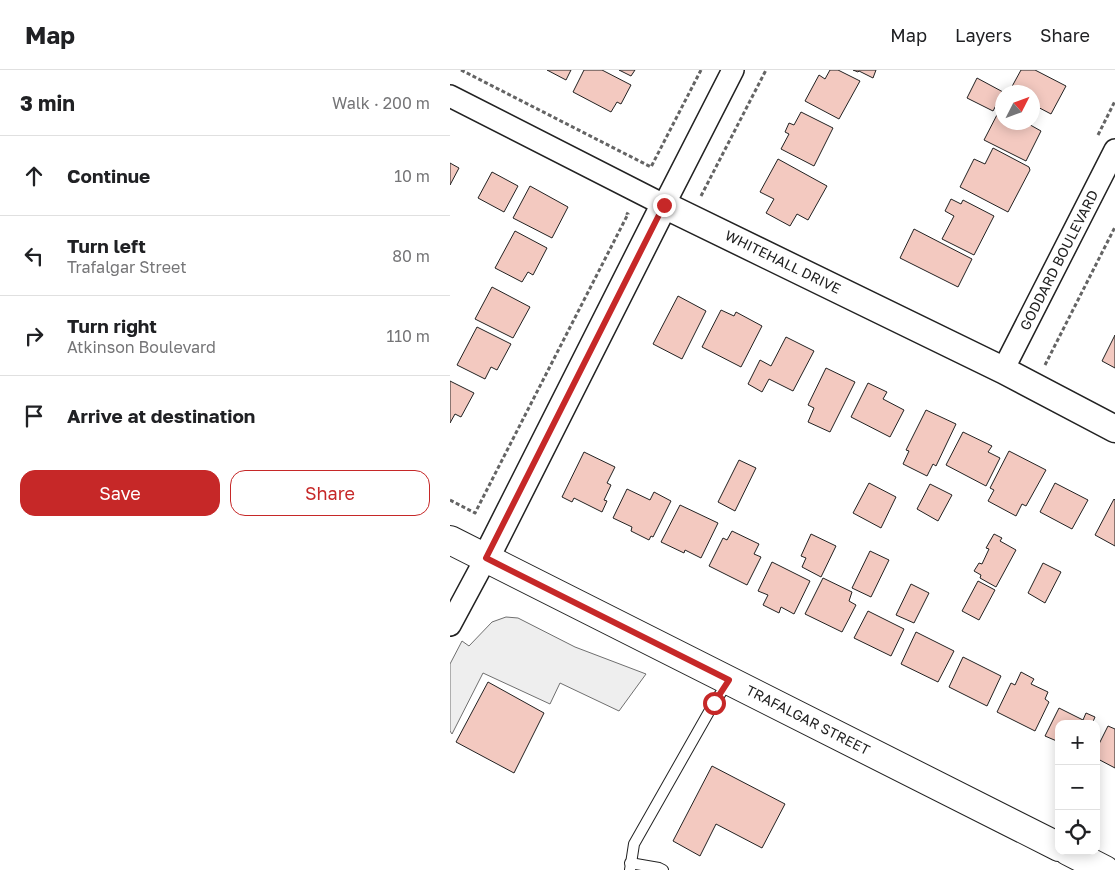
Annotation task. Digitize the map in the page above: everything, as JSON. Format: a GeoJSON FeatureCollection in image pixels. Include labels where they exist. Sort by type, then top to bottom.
{"type":"FeatureCollection","features":[{"type":"Feature","properties":{"kind":"main road","name":"TRAFALGAR STREET"},"geometry":{"type":"LineString","coordinates":[[450,540],[1055,845]]}},
{"type":"Feature","properties":{"kind":"main road"},"geometry":{"type":"LineString","coordinates":[[1076,855],[1105,870]]}},
{"type":"Feature","properties":{"kind":"street"},"geometry":{"type":"LineString","coordinates":[[450,625],[486,558],[733,70]]}},
{"type":"Feature","properties":{"kind":"street","name":"WHITEHALL DRIVE"},"geometry":{"type":"LineString","coordinates":[[450,96],[664,205],[1003,370],[1115,429]]}},
{"type":"Feature","properties":{"kind":"street","name":"GODDARD BOULEVARD"},"geometry":{"type":"LineString","coordinates":[[1003,370],[1115,150]]}},
{"type":"Feature","properties":{"kind":"lane"},"geometry":{"type":"LineString","coordinates":[[662,870],[659,868],[630,866],[634,844],[729,680]]}},
{"type":"Feature","properties":{"kind":"path"},"geometry":{"type":"LineString","coordinates":[[460,70],[651,167],[701,70]]}},
{"type":"Feature","properties":{"kind":"path"},"geometry":{"type":"LineString","coordinates":[[701,196],[766,70]]}},
{"type":"Feature","properties":{"kind":"path"},"geometry":{"type":"LineString","coordinates":[[1098,136],[1115,101]]}},
{"type":"Feature","properties":{"kind":"path"},"geometry":{"type":"LineString","coordinates":[[450,500],[475,513],[628,214]]}},
{"type":"Feature","properties":{"kind":"path"},"geometry":{"type":"LineString","coordinates":[[1043,369],[1115,227]]}},
{"type":"Feature","properties":{"kind":"shaded area"},"geometry":{"type":"Polygon","coordinates":[[[506,617],[518,618],[575,647],[646,674],[619,711],[560,683],[550,704],[483,673],[452,734],[450,731],[450,664],[462,641],[469,646],[492,622],[506,617]]]}},
{"type":"Feature","properties":{"kind":"building"},"geometry":{"type":"Polygon","coordinates":[[[547,70],[571,70],[566,80],[547,70]]]}},
{"type":"Feature","properties":{"kind":"building"},"geometry":{"type":"Polygon","coordinates":[[[584,70],[602,70],[631,85],[621,104],[617,102],[611,112],[573,92],[584,70]]]}},
{"type":"Feature","properties":{"kind":"building"},"geometry":{"type":"Polygon","coordinates":[[[619,70],[635,70],[631,76],[619,70]]]}},
{"type":"Feature","properties":{"kind":"building"},"geometry":{"type":"Polygon","coordinates":[[[830,70],[838,70],[860,81],[839,119],[805,101],[819,75],[825,79],[830,70]]]}},
{"type":"Feature","properties":{"kind":"building"},"geometry":{"type":"Polygon","coordinates":[[[853,70],[876,70],[873,78],[853,70]]]}},
{"type":"Feature","properties":{"kind":"building"},"geometry":{"type":"Polygon","coordinates":[[[1021,70],[1035,70],[1066,86],[1051,114],[1040,108],[1040,85],[1013,85],[1021,70]]]}},
{"type":"Feature","properties":{"kind":"building"},"geometry":{"type":"Polygon","coordinates":[[[977,78],[995,88],[995,107],[993,111],[967,98],[977,78]]]}},
{"type":"Feature","properties":{"kind":"building"},"geometry":{"type":"Polygon","coordinates":[[[801,112],[833,128],[814,166],[781,149],[789,134],[785,132],[789,123],[794,125],[801,112]]]}},
{"type":"Feature","properties":{"kind":"building"},"geometry":{"type":"Polygon","coordinates":[[[995,119],[995,130],[1041,131],[1026,161],[984,140],[995,119]]]}},
{"type":"Feature","properties":{"kind":"building"},"geometry":{"type":"Polygon","coordinates":[[[993,148],[1029,167],[1030,170],[1008,212],[960,187],[974,159],[985,164],[993,148]]]}},
{"type":"Feature","properties":{"kind":"building"},"geometry":{"type":"Polygon","coordinates":[[[778,159],[827,186],[808,220],[797,214],[790,226],[766,213],[774,199],[760,192],[778,159]]]}},
{"type":"Feature","properties":{"kind":"building"},"geometry":{"type":"Polygon","coordinates":[[[450,163],[459,168],[450,185],[450,163]]]}},
{"type":"Feature","properties":{"kind":"building"},"geometry":{"type":"Polygon","coordinates":[[[492,172],[518,186],[504,212],[478,198],[492,172]]]}},
{"type":"Feature","properties":{"kind":"building"},"geometry":{"type":"Polygon","coordinates":[[[530,186],[568,207],[552,238],[513,218],[530,186]]]}},
{"type":"Feature","properties":{"kind":"building"},"geometry":{"type":"Polygon","coordinates":[[[951,199],[961,204],[963,200],[994,216],[974,255],[942,239],[954,216],[945,211],[951,199]]]}},
{"type":"Feature","properties":{"kind":"building"},"geometry":{"type":"Polygon","coordinates":[[[914,229],[972,259],[958,287],[900,258],[914,229]]]}},
{"type":"Feature","properties":{"kind":"building"},"geometry":{"type":"Polygon","coordinates":[[[515,231],[547,248],[533,275],[528,272],[522,282],[495,268],[515,231]]]}},
{"type":"Feature","properties":{"kind":"building"},"geometry":{"type":"Polygon","coordinates":[[[492,287],[530,307],[513,338],[475,319],[492,287]]]}},
{"type":"Feature","properties":{"kind":"building"},"geometry":{"type":"Polygon","coordinates":[[[678,296],[706,311],[682,359],[653,344],[678,296]]]}},
{"type":"Feature","properties":{"kind":"building"},"geometry":{"type":"Polygon","coordinates":[[[721,310],[734,316],[736,312],[762,326],[741,367],[702,347],[721,310]]]}},
{"type":"Feature","properties":{"kind":"building"},"geometry":{"type":"Polygon","coordinates":[[[477,327],[511,344],[497,370],[491,367],[485,379],[457,365],[477,327]]]}},
{"type":"Feature","properties":{"kind":"building"},"geometry":{"type":"Polygon","coordinates":[[[1115,335],[1115,368],[1102,361],[1115,335]]]}},
{"type":"Feature","properties":{"kind":"building"},"geometry":{"type":"Polygon","coordinates":[[[786,337],[814,351],[793,391],[769,379],[762,392],[748,384],[760,360],[771,366],[786,337]]]}},
{"type":"Feature","properties":{"kind":"building"},"geometry":{"type":"Polygon","coordinates":[[[826,368],[855,382],[830,432],[808,422],[814,408],[808,405],[826,368]]]}},
{"type":"Feature","properties":{"kind":"building"},"geometry":{"type":"Polygon","coordinates":[[[450,381],[474,393],[461,417],[455,414],[450,423],[450,381]]]}},
{"type":"Feature","properties":{"kind":"building"},"geometry":{"type":"Polygon","coordinates":[[[868,383],[887,392],[883,399],[904,410],[890,437],[851,417],[868,383]]]}},
{"type":"Feature","properties":{"kind":"building"},"geometry":{"type":"Polygon","coordinates":[[[926,410],[956,424],[936,466],[933,464],[927,476],[903,464],[909,451],[906,450],[926,410]]]}},
{"type":"Feature","properties":{"kind":"building"},"geometry":{"type":"Polygon","coordinates":[[[963,432],[992,446],[988,452],[1000,458],[986,486],[946,465],[963,432]]]}},
{"type":"Feature","properties":{"kind":"building"},"geometry":{"type":"Polygon","coordinates":[[[1009,451],[1046,470],[1026,506],[1022,504],[1016,516],[988,501],[994,490],[990,488],[1009,451]]]}},
{"type":"Feature","properties":{"kind":"building"},"geometry":{"type":"Polygon","coordinates":[[[584,452],[615,467],[607,483],[611,485],[604,500],[607,501],[602,512],[574,498],[572,502],[562,497],[584,452]]]}},
{"type":"Feature","properties":{"kind":"building"},"geometry":{"type":"Polygon","coordinates":[[[739,460],[756,468],[735,511],[718,502],[739,460]]]}},
{"type":"Feature","properties":{"kind":"building"},"geometry":{"type":"Polygon","coordinates":[[[869,483],[896,497],[881,528],[853,513],[869,483]]]}},
{"type":"Feature","properties":{"kind":"building"},"geometry":{"type":"Polygon","coordinates":[[[1055,483],[1088,500],[1072,529],[1040,512],[1055,483]]]}},
{"type":"Feature","properties":{"kind":"building"},"geometry":{"type":"Polygon","coordinates":[[[930,484],[952,495],[938,521],[917,509],[930,484]]]}},
{"type":"Feature","properties":{"kind":"building"},"geometry":{"type":"Polygon","coordinates":[[[627,489],[650,500],[654,492],[671,501],[653,537],[651,536],[649,540],[631,531],[632,527],[613,518],[627,489]]]}},
{"type":"Feature","properties":{"kind":"building"},"geometry":{"type":"Polygon","coordinates":[[[1115,500],[1115,546],[1095,535],[1115,500]]]}},
{"type":"Feature","properties":{"kind":"building"},"geometry":{"type":"Polygon","coordinates":[[[680,505],[718,523],[701,558],[685,550],[684,553],[661,542],[680,505]]]}},
{"type":"Feature","properties":{"kind":"building"},"geometry":{"type":"Polygon","coordinates":[[[732,531],[759,544],[754,554],[761,557],[747,585],[709,566],[723,538],[727,540],[732,531]]]}},
{"type":"Feature","properties":{"kind":"building"},"geometry":{"type":"Polygon","coordinates":[[[811,534],[836,546],[821,577],[802,567],[806,558],[801,556],[811,534]]]}},
{"type":"Feature","properties":{"kind":"building"},"geometry":{"type":"Polygon","coordinates":[[[994,534],[1002,538],[1000,541],[1016,550],[996,587],[980,578],[981,575],[974,571],[979,563],[982,564],[989,549],[986,548],[994,534]]]}},
{"type":"Feature","properties":{"kind":"building"},"geometry":{"type":"Polygon","coordinates":[[[870,551],[889,560],[871,597],[852,588],[870,551]]]}},
{"type":"Feature","properties":{"kind":"building"},"geometry":{"type":"Polygon","coordinates":[[[772,562],[810,581],[794,614],[781,607],[779,613],[763,605],[768,595],[758,591],[772,562]]]}},
{"type":"Feature","properties":{"kind":"building"},"geometry":{"type":"Polygon","coordinates":[[[1043,563],[1061,572],[1045,603],[1028,593],[1043,563]]]}},
{"type":"Feature","properties":{"kind":"building"},"geometry":{"type":"Polygon","coordinates":[[[823,578],[852,592],[849,601],[856,605],[842,632],[805,614],[823,578]]]}},
{"type":"Feature","properties":{"kind":"building"},"geometry":{"type":"Polygon","coordinates":[[[978,581],[995,590],[979,620],[962,611],[978,581]]]}},
{"type":"Feature","properties":{"kind":"building"},"geometry":{"type":"Polygon","coordinates":[[[911,584],[929,593],[914,623],[896,615],[911,584]]]}},
{"type":"Feature","properties":{"kind":"building"},"geometry":{"type":"Polygon","coordinates":[[[868,611],[904,629],[891,656],[854,638],[868,611]]]}},
{"type":"Feature","properties":{"kind":"building"},"geometry":{"type":"Polygon","coordinates":[[[916,632],[954,651],[938,682],[901,664],[916,632]]]}},
{"type":"Feature","properties":{"kind":"building"},"geometry":{"type":"Polygon","coordinates":[[[963,657],[1001,676],[987,706],[949,687],[963,657]]]}},
{"type":"Feature","properties":{"kind":"building"},"geometry":{"type":"Polygon","coordinates":[[[1021,672],[1034,679],[1031,684],[1048,692],[1045,699],[1049,702],[1035,731],[997,712],[1011,683],[1015,685],[1021,672]]]}},
{"type":"Feature","properties":{"kind":"building"},"geometry":{"type":"Polygon","coordinates":[[[488,682],[544,713],[514,773],[456,742],[488,682]]]}},
{"type":"Feature","properties":{"kind":"building"},"geometry":{"type":"Polygon","coordinates":[[[1059,708],[1083,720],[1055,720],[1055,740],[1045,736],[1059,708]]]}},
{"type":"Feature","properties":{"kind":"building"},"geometry":{"type":"Polygon","coordinates":[[[1086,713],[1095,717],[1094,720],[1083,720],[1086,713]]]}},
{"type":"Feature","properties":{"kind":"building"},"geometry":{"type":"Polygon","coordinates":[[[1108,726],[1115,729],[1115,768],[1100,760],[1100,742],[1108,726]]]}},
{"type":"Feature","properties":{"kind":"building"},"geometry":{"type":"Polygon","coordinates":[[[712,766],[785,804],[762,848],[716,824],[700,856],[673,841],[712,766]]]}},
{"type":"Feature","properties":{"kind":"route"},"geometry":{"type":"LineString","coordinates":[[664,205],[486,558],[729,680],[714,703]]}}]}
